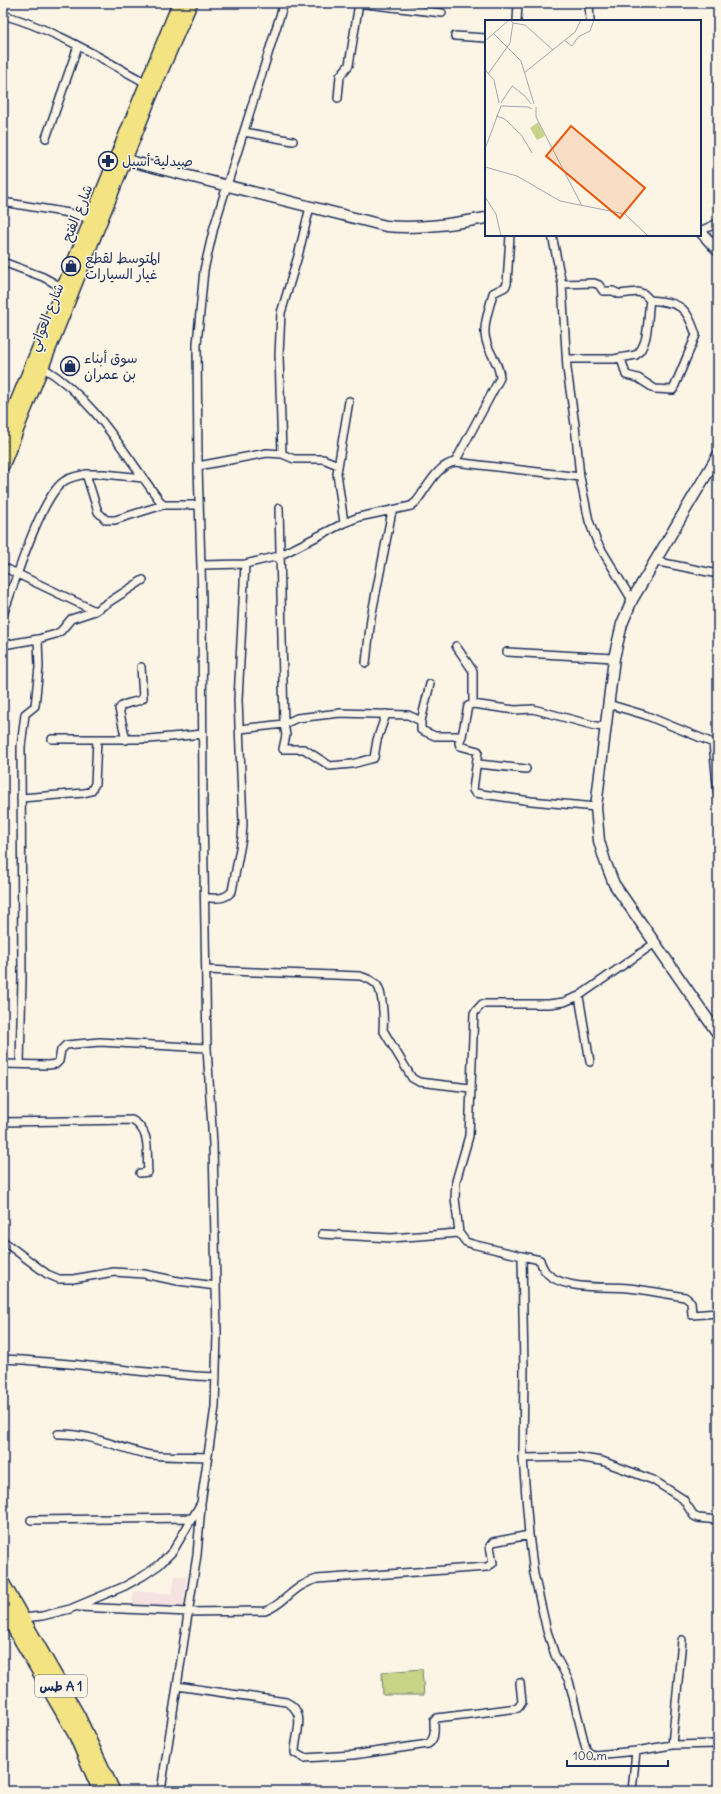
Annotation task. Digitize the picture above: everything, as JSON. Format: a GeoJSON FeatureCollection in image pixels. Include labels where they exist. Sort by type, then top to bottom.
{"type":"FeatureCollection","features":[{"type":"Feature","properties":{"kind":"highway","name":"طس A 1"},"geometry":{"type":"LineString","coordinates":[[3,1584],[78,1716],[113,1791]]}},
{"type":"Feature","properties":{"kind":"highway","name":"طس A 1"},"geometry":{"type":"LineString","coordinates":[[3,1609],[75,1734],[100,1791]]}},
{"type":"Feature","properties":{"kind":"main road","name":"شارع الفتح"},"geometry":{"type":"LineString","coordinates":[[3,435],[68,290],[91,219],[121,158],[146,83],[179,3]]}},
{"type":"Feature","properties":{"kind":"main road","name":"شارع العواتي"},"geometry":{"type":"LineString","coordinates":[[3,465],[42,367],[68,290],[121,158],[191,3]]}},
{"type":"Feature","properties":{"kind":"street"},"geometry":{"type":"LineString","coordinates":[[161,1791],[197,1555],[201,1503],[215,1407],[216,1377],[216,1286],[212,1144],[207,1048],[201,565],[198,466],[197,344],[199,308],[204,270],[212,234],[284,3]]}},
{"type":"Feature","properties":{"kind":"street"},"geometry":{"type":"LineString","coordinates":[[338,98],[340,76],[349,65],[358,3],[442,13]]}},
{"type":"Feature","properties":{"kind":"street"},"geometry":{"type":"LineString","coordinates":[[518,3],[518,20]]}},
{"type":"Feature","properties":{"kind":"street"},"geometry":{"type":"LineString","coordinates":[[589,3],[590,20]]}},
{"type":"Feature","properties":{"kind":"street"},"geometry":{"type":"LineString","coordinates":[[3,15],[25,21],[78,46],[146,83]]}},
{"type":"Feature","properties":{"kind":"street"},"geometry":{"type":"LineString","coordinates":[[455,36],[485,38]]}},
{"type":"Feature","properties":{"kind":"street"},"geometry":{"type":"LineString","coordinates":[[46,138],[78,46]]}},
{"type":"Feature","properties":{"kind":"street"},"geometry":{"type":"LineString","coordinates":[[244,132],[293,142]]}},
{"type":"Feature","properties":{"kind":"street"},"geometry":{"type":"LineString","coordinates":[[121,158],[360,221],[409,228],[485,218]]}},
{"type":"Feature","properties":{"kind":"street"},"geometry":{"type":"LineString","coordinates":[[3,202],[68,213],[91,219]]}},
{"type":"Feature","properties":{"kind":"street"},"geometry":{"type":"LineString","coordinates":[[282,454],[279,355],[281,313],[298,256],[310,207]]}},
{"type":"Feature","properties":{"kind":"street"},"geometry":{"type":"LineString","coordinates":[[701,231],[718,223]]}},
{"type":"Feature","properties":{"kind":"street"},"geometry":{"type":"LineString","coordinates":[[701,232],[718,251]]}},
{"type":"Feature","properties":{"kind":"street"},"geometry":{"type":"LineString","coordinates":[[455,462],[500,378],[500,370],[486,340],[485,330],[493,293],[505,287],[507,284],[510,236]]}},
{"type":"Feature","properties":{"kind":"street"},"geometry":{"type":"LineString","coordinates":[[552,236],[562,284],[567,359],[580,478],[589,521],[596,542],[632,600]]}},
{"type":"Feature","properties":{"kind":"street"},"geometry":{"type":"LineString","coordinates":[[3,262],[43,277],[68,290]]}},
{"type":"Feature","properties":{"kind":"street"},"geometry":{"type":"LineString","coordinates":[[562,284],[594,283],[599,285],[603,291],[614,291],[619,294],[638,292],[644,294],[650,300],[672,303],[690,315],[696,335],[673,390],[655,389],[638,378],[626,375],[621,358]]}},
{"type":"Feature","properties":{"kind":"street"},"geometry":{"type":"LineString","coordinates":[[567,359],[621,358],[636,356],[641,350],[647,330],[650,300]]}},
{"type":"Feature","properties":{"kind":"street"},"geometry":{"type":"LineString","coordinates":[[42,367],[73,388],[100,419],[163,505]]}},
{"type":"Feature","properties":{"kind":"street"},"geometry":{"type":"LineString","coordinates":[[344,523],[338,465],[349,401]]}},
{"type":"Feature","properties":{"kind":"street"},"geometry":{"type":"LineString","coordinates":[[198,466],[258,454],[282,454],[294,459],[318,459],[338,465]]}},
{"type":"Feature","properties":{"kind":"street"},"geometry":{"type":"LineString","coordinates":[[718,455],[654,561],[632,600],[622,624],[614,658],[596,807],[599,841],[604,861],[614,884],[718,1034]]}},
{"type":"Feature","properties":{"kind":"street"},"geometry":{"type":"LineString","coordinates":[[201,565],[245,564],[279,556],[344,523],[360,517],[411,506],[416,502],[441,468],[449,463],[455,462],[580,478]]}},
{"type":"Feature","properties":{"kind":"street"},"geometry":{"type":"LineString","coordinates":[[86,474],[98,512],[106,520],[115,520],[163,505],[199,505]]}},
{"type":"Feature","properties":{"kind":"street"},"geometry":{"type":"LineString","coordinates":[[3,615],[34,529],[51,496],[62,482],[69,478],[86,474],[104,474],[143,478]]}},
{"type":"Feature","properties":{"kind":"street"},"geometry":{"type":"LineString","coordinates":[[279,508],[284,724],[286,735],[283,749],[304,749],[330,766],[352,764],[374,758],[377,740],[386,714]]}},
{"type":"Feature","properties":{"kind":"street"},"geometry":{"type":"LineString","coordinates":[[366,663],[371,618],[392,511]]}},
{"type":"Feature","properties":{"kind":"street"},"geometry":{"type":"LineString","coordinates":[[654,561],[718,574]]}},
{"type":"Feature","properties":{"kind":"street"},"geometry":{"type":"LineString","coordinates":[[205,898],[227,897],[232,891],[243,822],[238,700],[245,564]]}},
{"type":"Feature","properties":{"kind":"street"},"geometry":{"type":"LineString","coordinates":[[3,567],[95,611]]}},
{"type":"Feature","properties":{"kind":"street"},"geometry":{"type":"LineString","coordinates":[[3,645],[38,639],[61,631],[67,622],[75,616],[95,611],[143,580]]}},
{"type":"Feature","properties":{"kind":"street"},"geometry":{"type":"LineString","coordinates":[[20,1064],[21,747],[25,714],[34,708],[37,694],[39,651],[38,639]]}},
{"type":"Feature","properties":{"kind":"street"},"geometry":{"type":"LineString","coordinates":[[456,646],[473,671],[473,704]]}},
{"type":"Feature","properties":{"kind":"street"},"geometry":{"type":"LineString","coordinates":[[506,652],[614,658]]}},
{"type":"Feature","properties":{"kind":"street"},"geometry":{"type":"LineString","coordinates":[[126,740],[119,709],[122,706],[140,701],[143,698],[141,667]]}},
{"type":"Feature","properties":{"kind":"street"},"geometry":{"type":"LineString","coordinates":[[430,684],[421,721],[421,730],[435,736],[462,736]]}},
{"type":"Feature","properties":{"kind":"street"},"geometry":{"type":"LineString","coordinates":[[596,807],[478,795],[473,790],[478,764],[478,751],[460,746],[459,743],[462,736],[468,706],[473,704],[515,710],[533,710],[605,727]]}},
{"type":"Feature","properties":{"kind":"street"},"geometry":{"type":"LineString","coordinates":[[608,704],[645,715],[715,742],[718,793]]}},
{"type":"Feature","properties":{"kind":"street"},"geometry":{"type":"LineString","coordinates":[[240,729],[284,724],[297,718],[336,713],[408,715],[421,721]]}},
{"type":"Feature","properties":{"kind":"street"},"geometry":{"type":"LineString","coordinates":[[52,740],[126,740],[203,734]]}},
{"type":"Feature","properties":{"kind":"street"},"geometry":{"type":"LineString","coordinates":[[21,798],[84,793],[91,791],[95,784],[97,740]]}},
{"type":"Feature","properties":{"kind":"street"},"geometry":{"type":"LineString","coordinates":[[478,764],[526,769]]}},
{"type":"Feature","properties":{"kind":"street"},"geometry":{"type":"LineString","coordinates":[[656,943],[579,996],[564,1002],[549,1004],[482,1004],[478,1007],[474,1013],[469,1136],[456,1181],[459,1233],[466,1242],[540,1260],[545,1271],[551,1276],[568,1283],[579,1286],[628,1288],[685,1297],[690,1302],[692,1315],[718,1313]]}},
{"type":"Feature","properties":{"kind":"street"},"geometry":{"type":"LineString","coordinates":[[206,970],[360,976],[370,979],[378,986],[384,1020],[383,1030],[412,1078],[419,1082],[470,1088]]}},
{"type":"Feature","properties":{"kind":"street"},"geometry":{"type":"LineString","coordinates":[[579,996],[590,1062]]}},
{"type":"Feature","properties":{"kind":"street"},"geometry":{"type":"LineString","coordinates":[[3,1064],[56,1064],[59,1061],[63,1047],[100,1042],[207,1048]]}},
{"type":"Feature","properties":{"kind":"street"},"geometry":{"type":"LineString","coordinates":[[3,1122],[132,1120],[141,1126],[146,1134],[148,1172],[140,1173]]}},
{"type":"Feature","properties":{"kind":"street"},"geometry":{"type":"LineString","coordinates":[[322,1234],[392,1238],[459,1233]]}},
{"type":"Feature","properties":{"kind":"street"},"geometry":{"type":"LineString","coordinates":[[3,1241],[47,1274],[59,1279],[73,1279],[114,1272],[144,1274],[178,1281],[216,1286]]}},
{"type":"Feature","properties":{"kind":"street"},"geometry":{"type":"LineString","coordinates":[[522,1256],[524,1369],[523,1458],[529,1535],[534,1574],[547,1631],[555,1655],[570,1681],[586,1749],[589,1753],[595,1755],[672,1746],[718,1744]]}},
{"type":"Feature","properties":{"kind":"street"},"geometry":{"type":"LineString","coordinates":[[3,1359],[77,1363],[126,1370],[216,1377]]}},
{"type":"Feature","properties":{"kind":"street"},"geometry":{"type":"LineString","coordinates":[[58,1434],[82,1436],[142,1453],[160,1456],[207,1456]]}},
{"type":"Feature","properties":{"kind":"street"},"geometry":{"type":"LineString","coordinates":[[523,1458],[576,1457],[602,1461],[653,1480],[682,1499],[694,1516],[698,1518],[718,1520]]}},
{"type":"Feature","properties":{"kind":"street"},"geometry":{"type":"LineString","coordinates":[[23,1618],[42,1616],[74,1607],[125,1586],[159,1565],[173,1551],[201,1503]]}},
{"type":"Feature","properties":{"kind":"street"},"geometry":{"type":"LineString","coordinates":[[30,1520],[193,1518]]}},
{"type":"Feature","properties":{"kind":"street"},"geometry":{"type":"LineString","coordinates":[[74,1607],[188,1612],[265,1612],[306,1582],[317,1579],[487,1567],[493,1563],[490,1546],[493,1542],[529,1535]]}},
{"type":"Feature","properties":{"kind":"street"},"geometry":{"type":"LineString","coordinates":[[672,1746],[682,1640]]}},
{"type":"Feature","properties":{"kind":"street"},"geometry":{"type":"LineString","coordinates":[[177,1686],[286,1702],[294,1706],[298,1711],[299,1723],[295,1753],[304,1758],[353,1755],[428,1744],[432,1742],[434,1736],[434,1721],[436,1718],[518,1708],[522,1702],[520,1683]]}},
{"type":"Feature","properties":{"kind":"street"},"geometry":{"type":"LineString","coordinates":[[632,1791],[636,1751]]}},
{"type":"Feature","properties":{"kind":"shaded area"},"geometry":{"type":"Polygon","coordinates":[[[175,1576],[186,1577],[184,1608],[132,1606],[133,1591],[172,1594],[175,1576]]]}},
{"type":"Feature","properties":{"kind":"green space"},"geometry":{"type":"Polygon","coordinates":[[[422,1669],[424,1695],[383,1695],[382,1672],[422,1669]]]}},
{"type":"Feature","properties":{"kind":"place","name":"صيدلية أسيل"},"geometry":{"type":"Point","coordinates":[108,161]}},
{"type":"Feature","properties":{"kind":"place","name":"المتوسط لقطع غيار السيارات"},"geometry":{"type":"Point","coordinates":[71,266]}},
{"type":"Feature","properties":{"kind":"place","name":"سوق أبناء بن عمران"},"geometry":{"type":"Point","coordinates":[70,366]}}]}
